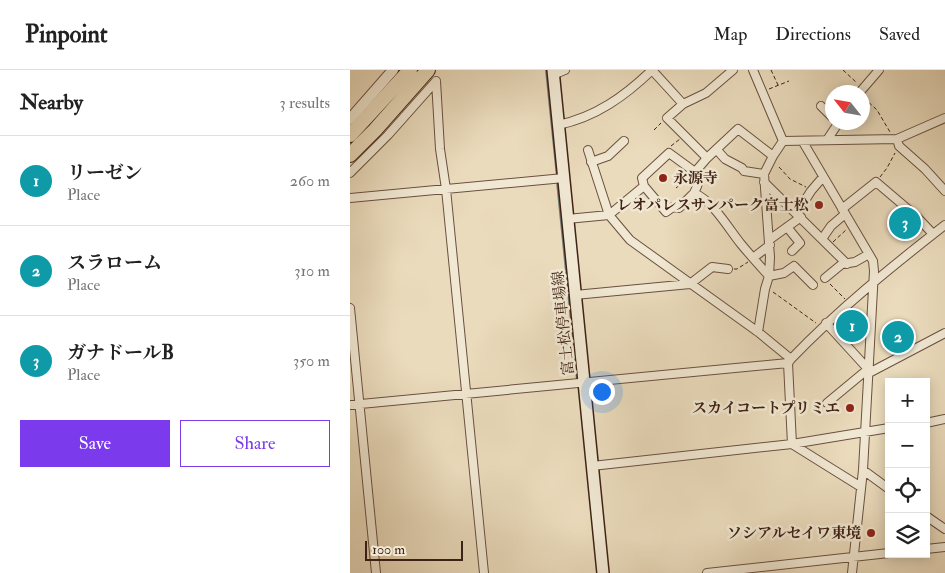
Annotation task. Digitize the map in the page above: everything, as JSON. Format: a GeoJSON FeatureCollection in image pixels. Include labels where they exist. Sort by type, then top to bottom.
{"type":"FeatureCollection","features":[{"type":"Feature","properties":{"kind":"highway"},"geometry":{"type":"LineString","coordinates":[[350,135],[410,70]]}},
{"type":"Feature","properties":{"kind":"highway"},"geometry":{"type":"LineString","coordinates":[[350,155],[375,130],[428,70]]}},
{"type":"Feature","properties":{"kind":"main road","name":"富士松停車場線"},"geometry":{"type":"LineString","coordinates":[[553,72],[560,178],[568,218],[603,573]]}},
{"type":"Feature","properties":{"kind":"street"},"geometry":{"type":"LineString","coordinates":[[350,119],[393,70]]}},
{"type":"Feature","properties":{"kind":"street"},"geometry":{"type":"LineString","coordinates":[[553,72],[565,70]]}},
{"type":"Feature","properties":{"kind":"street"},"geometry":{"type":"LineString","coordinates":[[638,70],[646,76]]}},
{"type":"Feature","properties":{"kind":"street"},"geometry":{"type":"LineString","coordinates":[[558,125],[574,122],[593,114],[618,99],[652,70],[683,104]]}},
{"type":"Feature","properties":{"kind":"street"},"geometry":{"type":"LineString","coordinates":[[707,158],[667,118],[683,104],[706,93],[732,70]]}},
{"type":"Feature","properties":{"kind":"street"},"geometry":{"type":"LineString","coordinates":[[753,70],[783,141]]}},
{"type":"Feature","properties":{"kind":"street"},"geometry":{"type":"LineString","coordinates":[[866,85],[879,70]]}},
{"type":"Feature","properties":{"kind":"street"},"geometry":{"type":"LineString","coordinates":[[350,173],[388,136],[436,82],[440,149],[446,188],[484,573]]}},
{"type":"Feature","properties":{"kind":"street"},"geometry":{"type":"LineString","coordinates":[[821,106],[825,110]]}},
{"type":"Feature","properties":{"kind":"street"},"geometry":{"type":"LineString","coordinates":[[783,141],[897,142],[945,118]]}},
{"type":"Feature","properties":{"kind":"street"},"geometry":{"type":"LineString","coordinates":[[695,172],[738,129],[773,156]]}},
{"type":"Feature","properties":{"kind":"street"},"geometry":{"type":"LineString","coordinates":[[827,140],[833,130]]}},
{"type":"Feature","properties":{"kind":"street"},"geometry":{"type":"LineString","coordinates":[[591,162],[608,156],[624,141]]}},
{"type":"Feature","properties":{"kind":"street"},"geometry":{"type":"LineString","coordinates":[[758,332],[769,276],[770,242],[764,178],[773,156],[783,141]]}},
{"type":"Feature","properties":{"kind":"street"},"geometry":{"type":"LineString","coordinates":[[803,142],[873,261],[863,470],[852,573]]}},
{"type":"Feature","properties":{"kind":"street"},"geometry":{"type":"LineString","coordinates":[[897,142],[926,169],[945,191]]}},
{"type":"Feature","properties":{"kind":"street"},"geometry":{"type":"LineString","coordinates":[[588,150],[609,214],[630,240],[758,332],[789,361],[792,444]]}},
{"type":"Feature","properties":{"kind":"street"},"geometry":{"type":"LineString","coordinates":[[717,150],[725,159],[744,171],[764,178],[847,264]]}},
{"type":"Feature","properties":{"kind":"street"},"geometry":{"type":"LineString","coordinates":[[669,153],[695,172],[699,176],[699,180],[694,193],[680,208],[673,207],[666,212],[644,186],[642,178],[669,153]]}},
{"type":"Feature","properties":{"kind":"street"},"geometry":{"type":"LineString","coordinates":[[753,258],[799,215],[813,190],[823,177]]}},
{"type":"Feature","properties":{"kind":"street"},"geometry":{"type":"LineString","coordinates":[[350,198],[560,178]]}},
{"type":"Feature","properties":{"kind":"street"},"geometry":{"type":"LineString","coordinates":[[822,239],[843,211],[876,182],[916,216],[933,234]]}},
{"type":"Feature","properties":{"kind":"street"},"geometry":{"type":"LineString","coordinates":[[568,218],[609,214],[644,186]]}},
{"type":"Feature","properties":{"kind":"street"},"geometry":{"type":"LineString","coordinates":[[694,193],[700,195],[712,207],[769,276]]}},
{"type":"Feature","properties":{"kind":"street"},"geometry":{"type":"LineString","coordinates":[[350,405],[789,361],[824,325],[873,282],[945,225]]}},
{"type":"Feature","properties":{"kind":"street"},"geometry":{"type":"LineString","coordinates":[[787,227],[800,243],[792,251]]}},
{"type":"Feature","properties":{"kind":"street"},"geometry":{"type":"LineString","coordinates":[[825,278],[842,264],[855,262],[869,254]]}},
{"type":"Feature","properties":{"kind":"street"},"geometry":{"type":"LineString","coordinates":[[769,276],[784,273],[794,266],[813,285]]}},
{"type":"Feature","properties":{"kind":"street"},"geometry":{"type":"LineString","coordinates":[[575,295],[690,284],[712,267],[728,269]]}},
{"type":"Feature","properties":{"kind":"street"},"geometry":{"type":"LineString","coordinates":[[350,308],[376,573]]}},
{"type":"Feature","properties":{"kind":"street"},"geometry":{"type":"LineString","coordinates":[[824,325],[868,372]]}},
{"type":"Feature","properties":{"kind":"street"},"geometry":{"type":"LineString","coordinates":[[827,403],[868,372],[945,333]]}},
{"type":"Feature","properties":{"kind":"street"},"geometry":{"type":"LineString","coordinates":[[930,422],[945,419]]}},
{"type":"Feature","properties":{"kind":"street"},"geometry":{"type":"LineString","coordinates":[[592,466],[792,444],[885,429]]}},
{"type":"Feature","properties":{"kind":"street"},"geometry":{"type":"LineString","coordinates":[[792,444],[861,487]]}},
{"type":"Feature","properties":{"kind":"street"},"geometry":{"type":"LineString","coordinates":[[863,470],[885,486]]}},
{"type":"Feature","properties":{"kind":"street"},"geometry":{"type":"LineString","coordinates":[[930,519],[945,529]]}},
{"type":"Feature","properties":{"kind":"street"},"geometry":{"type":"LineString","coordinates":[[930,549],[945,547]]}},
{"type":"Feature","properties":{"kind":"street"},"geometry":{"type":"LineString","coordinates":[[708,573],[885,553]]}},
{"type":"Feature","properties":{"kind":"path"},"geometry":{"type":"LineString","coordinates":[[772,70],[778,86]]}},
{"type":"Feature","properties":{"kind":"path"},"geometry":{"type":"LineString","coordinates":[[843,70],[857,85]]}},
{"type":"Feature","properties":{"kind":"path"},"geometry":{"type":"LineString","coordinates":[[762,92],[790,81]]}},
{"type":"Feature","properties":{"kind":"path"},"geometry":{"type":"LineString","coordinates":[[870,104],[877,110],[897,142],[887,168],[876,182]]}},
{"type":"Feature","properties":{"kind":"path"},"geometry":{"type":"LineString","coordinates":[[654,130],[667,118]]}},
{"type":"Feature","properties":{"kind":"path"},"geometry":{"type":"LineString","coordinates":[[669,153],[666,151],[684,135]]}},
{"type":"Feature","properties":{"kind":"path"},"geometry":{"type":"LineString","coordinates":[[779,167],[790,179],[813,190]]}},
{"type":"Feature","properties":{"kind":"path"},"geometry":{"type":"LineString","coordinates":[[676,188],[695,172]]}},
{"type":"Feature","properties":{"kind":"path"},"geometry":{"type":"LineString","coordinates":[[829,245],[851,224]]}},
{"type":"Feature","properties":{"kind":"path"},"geometry":{"type":"LineString","coordinates":[[728,269],[737,269],[753,258]]}},
{"type":"Feature","properties":{"kind":"path"},"geometry":{"type":"LineString","coordinates":[[825,278],[848,304]]}},
{"type":"Feature","properties":{"kind":"path"},"geometry":{"type":"LineString","coordinates":[[765,289],[777,294],[824,325]]}},
{"type":"Feature","properties":{"kind":"waterway"},"geometry":{"type":"LineString","coordinates":[[546,70],[557,177]]}},
{"type":"Feature","properties":{"kind":"waterway"},"geometry":{"type":"LineString","coordinates":[[557,182],[577,380]]}},
{"type":"Feature","properties":{"kind":"place","name":"永源寺"},"geometry":{"type":"Point","coordinates":[663,178]}},
{"type":"Feature","properties":{"kind":"place","name":"レオパレスサンパーク富士松"},"geometry":{"type":"Point","coordinates":[819,205]}},
{"type":"Feature","properties":{"kind":"place","name":"ガナドールB"},"geometry":{"type":"Point","coordinates":[905,223]}},
{"type":"Feature","properties":{"kind":"place","name":"リーゼン"},"geometry":{"type":"Point","coordinates":[852,326]}},
{"type":"Feature","properties":{"kind":"place","name":"スラローム"},"geometry":{"type":"Point","coordinates":[898,337]}},
{"type":"Feature","properties":{"kind":"place","name":"スカイコートプリミエ"},"geometry":{"type":"Point","coordinates":[850,408]}},
{"type":"Feature","properties":{"kind":"place","name":"ソシアルセイワ東境"},"geometry":{"type":"Point","coordinates":[871,533]}}]}
